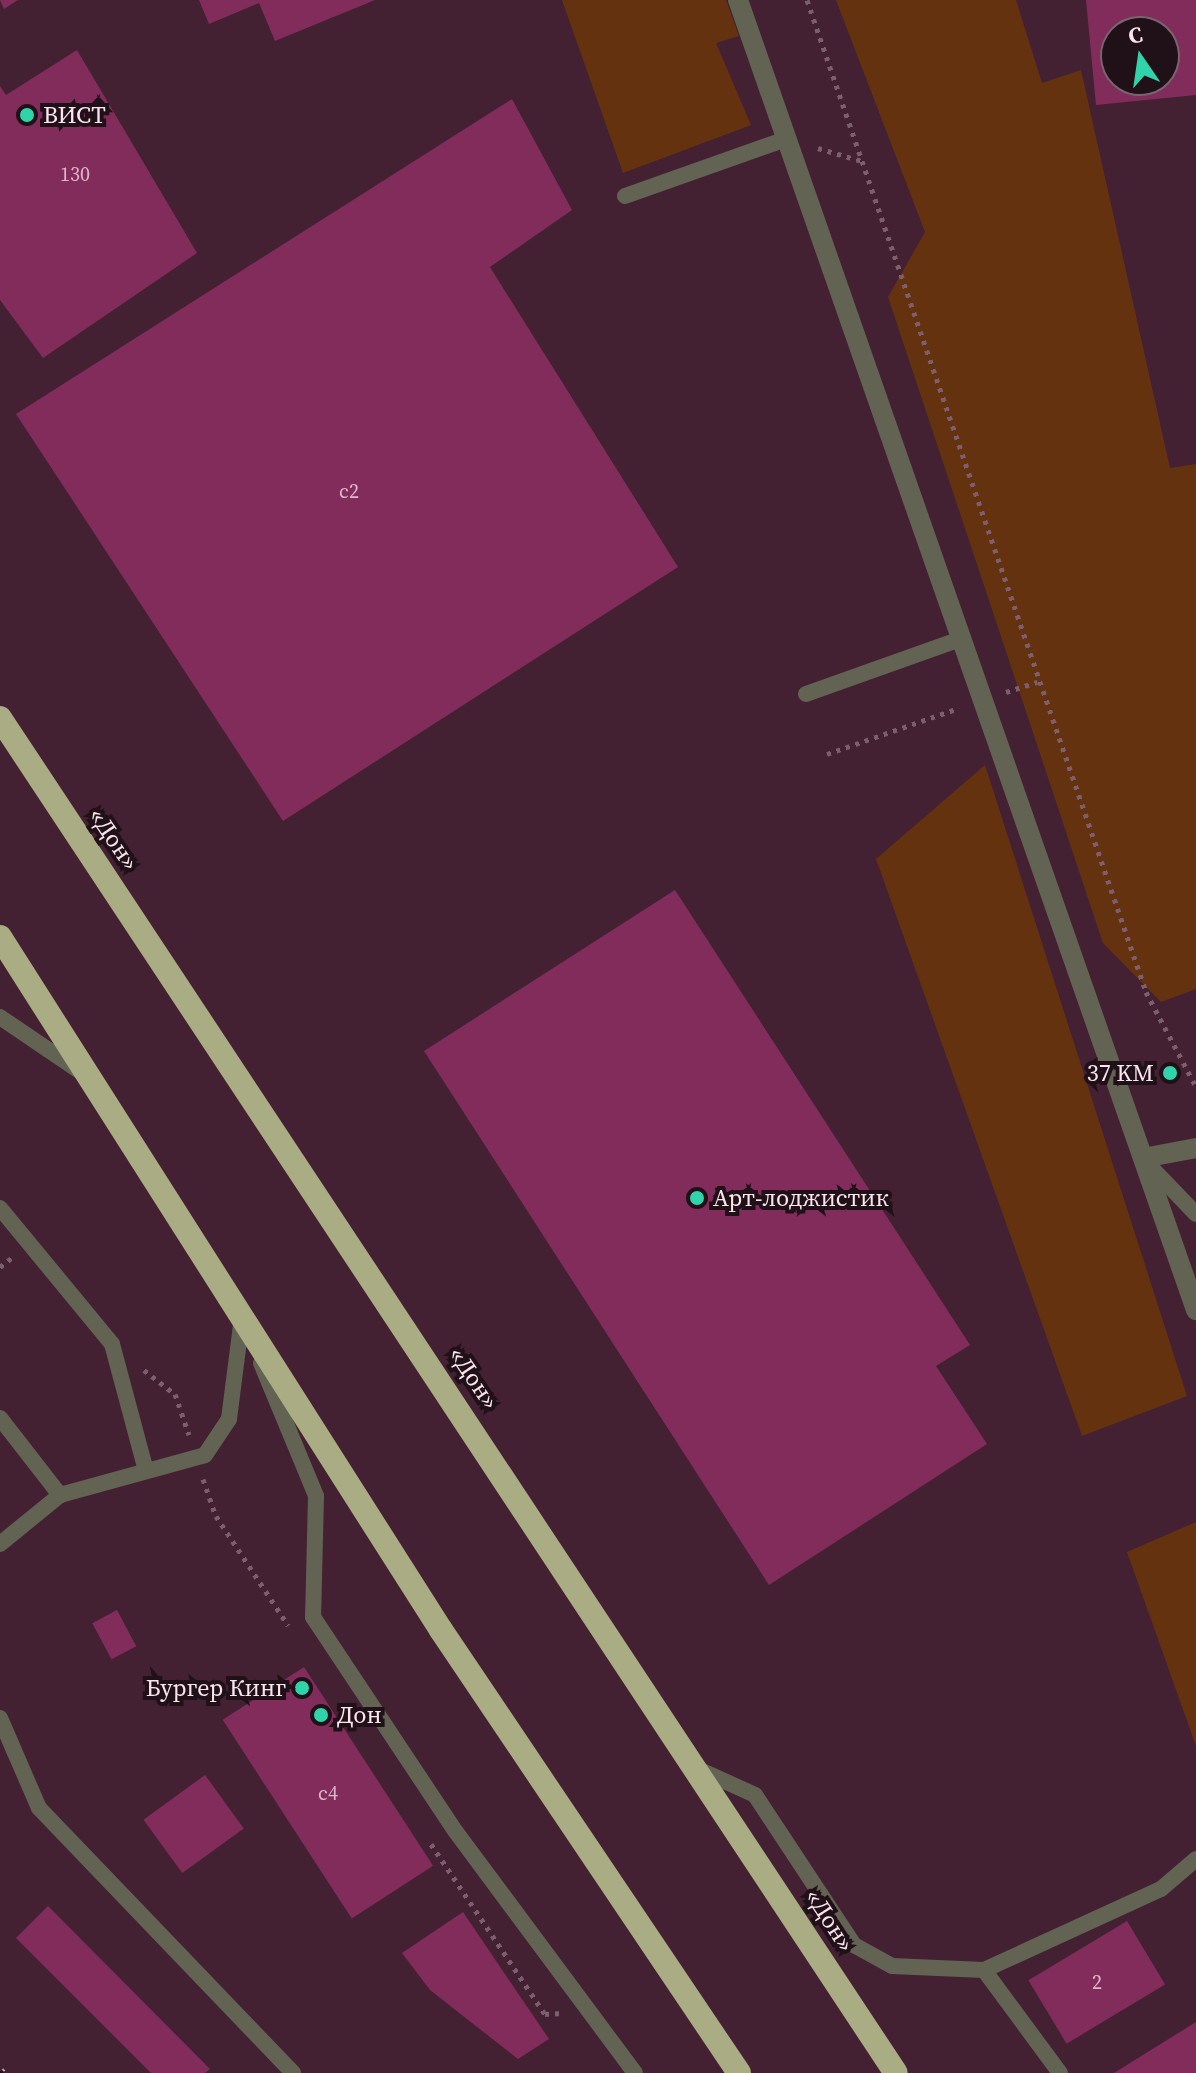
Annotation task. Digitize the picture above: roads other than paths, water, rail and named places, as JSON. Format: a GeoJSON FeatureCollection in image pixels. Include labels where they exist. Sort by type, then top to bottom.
{"type":"FeatureCollection","features":[{"type":"Feature","properties":{"kind":"highway","name":"«Дон»"},"geometry":{"type":"LineString","coordinates":[[0,718],[700,1770],[896,2073]]}},
{"type":"Feature","properties":{"kind":"highway"},"geometry":{"type":"LineString","coordinates":[[0,937],[441,1630],[739,2073]]}},
{"type":"Feature","properties":{"kind":"street"},"geometry":{"type":"LineString","coordinates":[[738,0],[979,701],[1196,1310]]}},
{"type":"Feature","properties":{"kind":"street"},"geometry":{"type":"LineString","coordinates":[[1143,1158],[1196,1148]]}},
{"type":"Feature","properties":{"kind":"lane"},"geometry":{"type":"LineString","coordinates":[[625,196],[786,139]]}},
{"type":"Feature","properties":{"kind":"lane"},"geometry":{"type":"LineString","coordinates":[[806,694],[958,640]]}},
{"type":"Feature","properties":{"kind":"lane"},"geometry":{"type":"LineString","coordinates":[[0,1017],[89,1077]]}},
{"type":"Feature","properties":{"kind":"lane"},"geometry":{"type":"LineString","coordinates":[[1143,1158],[1196,1214]]}},
{"type":"Feature","properties":{"kind":"lane"},"geometry":{"type":"LineString","coordinates":[[0,1208],[112,1344],[146,1471]]}},
{"type":"Feature","properties":{"kind":"lane"},"geometry":{"type":"LineString","coordinates":[[0,1544],[60,1495],[205,1455],[229,1419],[242,1317]]}},
{"type":"Feature","properties":{"kind":"lane"},"geometry":{"type":"LineString","coordinates":[[242,1317],[316,1496],[313,1617],[456,1832],[635,2073]]}},
{"type":"Feature","properties":{"kind":"lane"},"geometry":{"type":"LineString","coordinates":[[0,1418],[60,1495]]}},
{"type":"Feature","properties":{"kind":"lane"},"geometry":{"type":"LineString","coordinates":[[0,1718],[39,1808],[293,2073]]}},
{"type":"Feature","properties":{"kind":"lane"},"geometry":{"type":"LineString","coordinates":[[700,1770],[755,1795],[854,1945],[892,1966],[984,1970],[1161,1889],[1196,1859]]}},
{"type":"Feature","properties":{"kind":"lane"},"geometry":{"type":"LineString","coordinates":[[984,1970],[1060,2073]]}},
{"type":"Feature","properties":{"kind":"place","name":"ВИСТ"},"geometry":{"type":"Point","coordinates":[27,115]}},
{"type":"Feature","properties":{"kind":"place","name":"37 KM"},"geometry":{"type":"Point","coordinates":[1170,1073]}},
{"type":"Feature","properties":{"kind":"place","name":"Арт-лоджистик"},"geometry":{"type":"Point","coordinates":[697,1198]}},
{"type":"Feature","properties":{"kind":"place","name":"Бургер Кинг"},"geometry":{"type":"Point","coordinates":[302,1688]}},
{"type":"Feature","properties":{"kind":"place","name":"Дон"},"geometry":{"type":"Point","coordinates":[321,1715]}}]}
